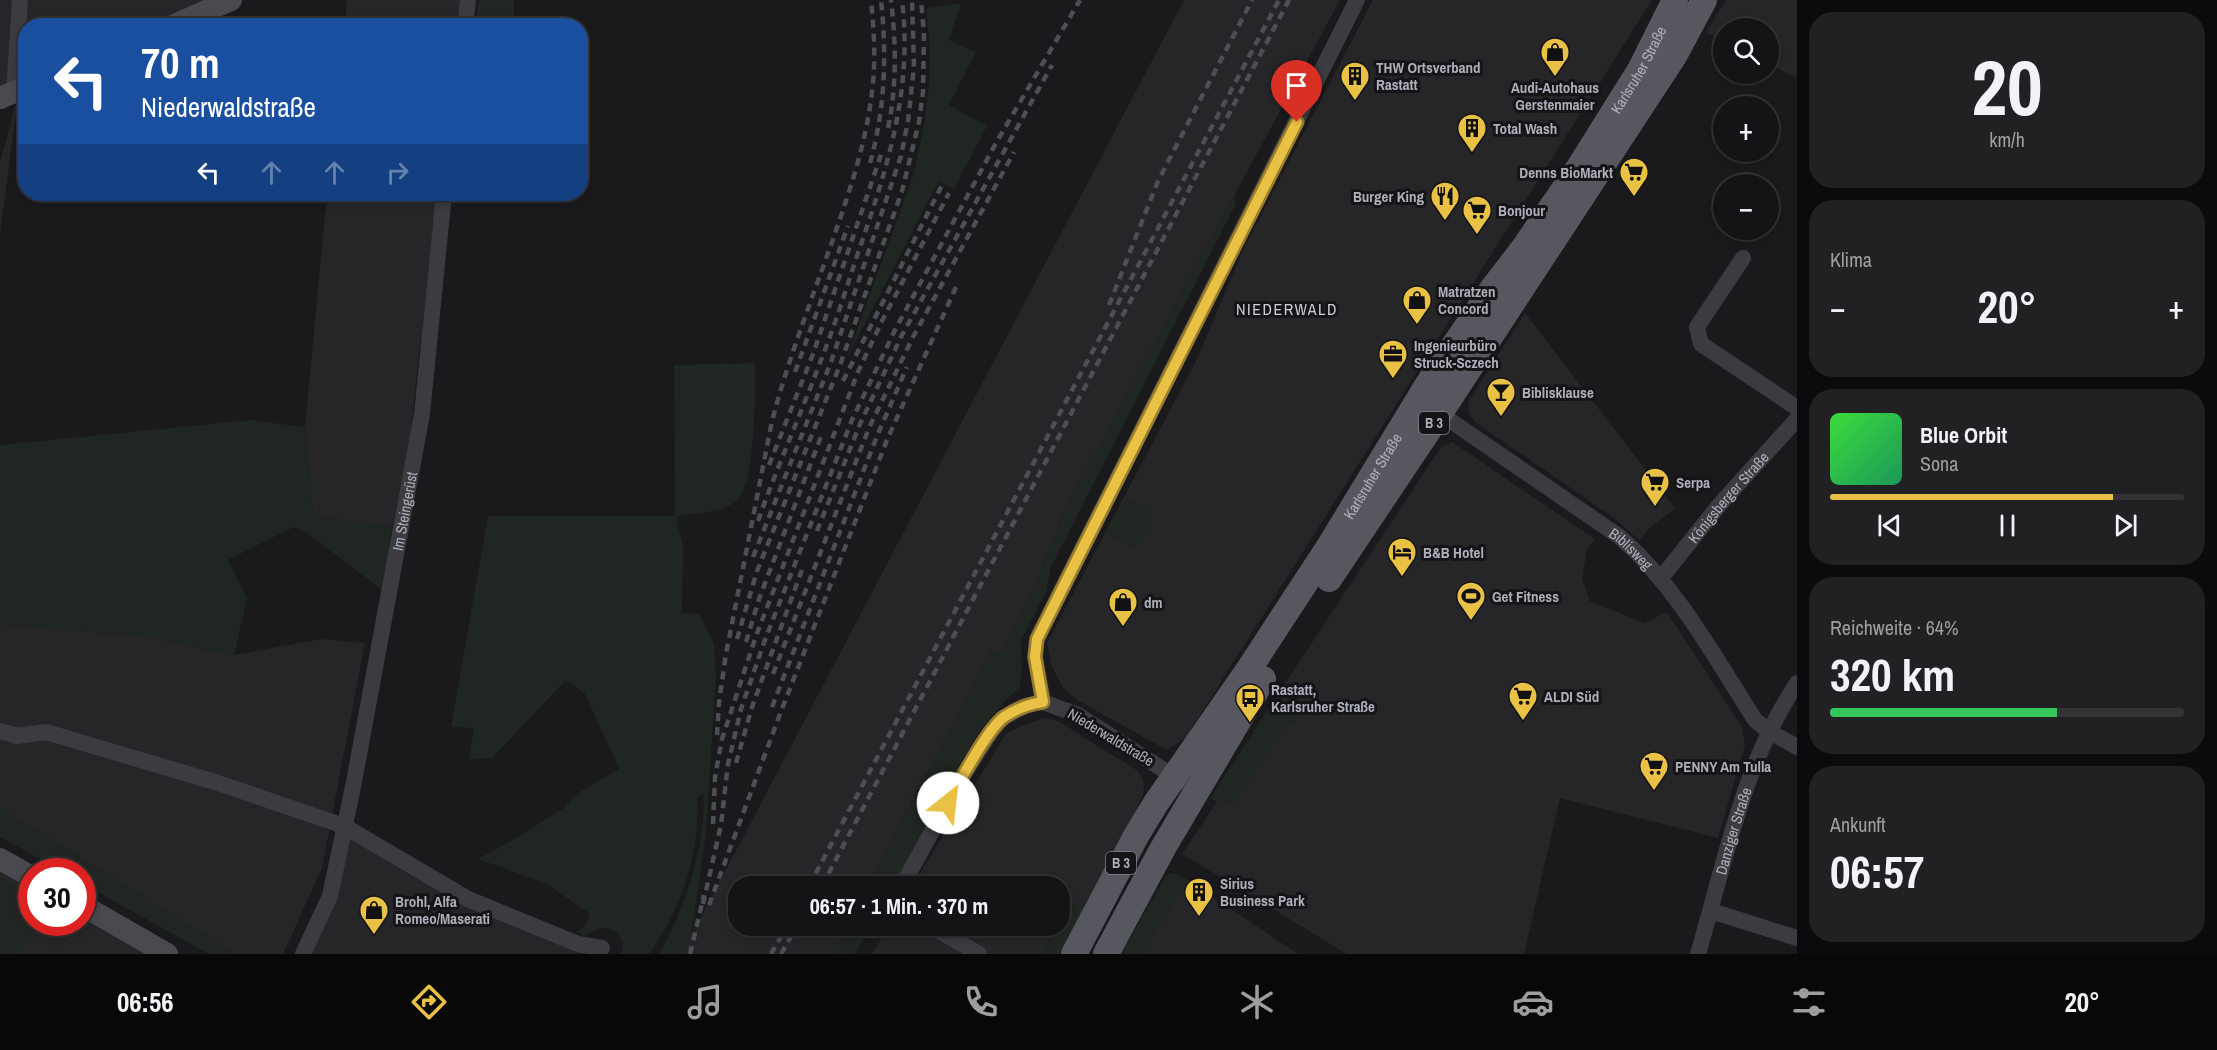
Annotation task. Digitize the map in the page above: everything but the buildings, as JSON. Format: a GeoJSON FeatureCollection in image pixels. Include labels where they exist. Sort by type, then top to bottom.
{"type":"FeatureCollection","features":[{"type":"Feature","properties":{"kind":"main road","name":"Karlsruher Straße"},"geometry":{"type":"LineString","coordinates":[[1106,954],[1185,784],[1247,672],[1347,519],[1419,400],[1493,288],[1580,166],[1640,70],[1675,0]]}},
{"type":"Feature","properties":{"kind":"main road","name":"Karlsruher Straße"},"geometry":{"type":"LineString","coordinates":[[1074,954],[1136,836],[1185,784],[1255,692],[1674,56],[1704,0]]}},
{"type":"Feature","properties":{"kind":"street"},"geometry":{"type":"LineString","coordinates":[[19,18],[20,0]]}},
{"type":"Feature","properties":{"kind":"street"},"geometry":{"type":"LineString","coordinates":[[190,18],[231,0]]}},
{"type":"Feature","properties":{"kind":"street"},"geometry":{"type":"LineString","coordinates":[[466,18],[468,0]]}},
{"type":"Feature","properties":{"kind":"street"},"geometry":{"type":"LineString","coordinates":[[907,876],[959,782],[993,729],[1003,718],[1024,706],[1043,702],[1035,657],[1037,639],[1357,0]]}},
{"type":"Feature","properties":{"kind":"street"},"geometry":{"type":"LineString","coordinates":[[13,92],[18,26]]}},
{"type":"Feature","properties":{"kind":"street","name":"Im Steingerüst"},"geometry":{"type":"LineString","coordinates":[[303,954],[330,896],[335,879],[422,414],[443,201]]}},
{"type":"Feature","properties":{"kind":"street"},"geometry":{"type":"LineString","coordinates":[[1743,258],[1697,327],[1701,344],[1797,408]]}},
{"type":"Feature","properties":{"kind":"street","name":"Biblisweg"},"geometry":{"type":"LineString","coordinates":[[1419,400],[1620,537],[1660,579],[1690,618],[1755,720],[1770,732],[1797,747]]}},
{"type":"Feature","properties":{"kind":"street","name":"Königsberger Straße"},"geometry":{"type":"LineString","coordinates":[[1660,579],[1728,496],[1797,419]]}},
{"type":"Feature","properties":{"kind":"street","name":"Danziger Straße"},"geometry":{"type":"LineString","coordinates":[[1698,954],[1752,771],[1786,699],[1797,683]]}},
{"type":"Feature","properties":{"kind":"street","name":"Niederwaldstraße"},"geometry":{"type":"LineString","coordinates":[[1043,702],[1078,715],[1185,784]]}},
{"type":"Feature","properties":{"kind":"street"},"geometry":{"type":"LineString","coordinates":[[0,731],[17,736],[46,732],[215,782],[344,826],[468,899],[578,944],[602,948]]}},
{"type":"Feature","properties":{"kind":"street"},"geometry":{"type":"LineString","coordinates":[[0,859],[18,869]]}},
{"type":"Feature","properties":{"kind":"street"},"geometry":{"type":"LineString","coordinates":[[1711,911],[1797,938]]}},
{"type":"Feature","properties":{"kind":"street"},"geometry":{"type":"LineString","coordinates":[[96,913],[167,954]]}},
{"type":"Feature","properties":{"kind":"street"},"geometry":{"type":"LineString","coordinates":[[948,936],[979,954]]}},
{"type":"Feature","properties":{"kind":"shaded area"},"geometry":{"type":"Polygon","coordinates":[[[0,0],[205,0],[162,18],[18,18],[18,79],[0,87],[0,0]]]}},
{"type":"Feature","properties":{"kind":"shaded area"},"geometry":{"type":"Polygon","coordinates":[[[347,0],[461,0],[458,18],[346,18],[347,0]]]}},
{"type":"Feature","properties":{"kind":"shaded area"},"geometry":{"type":"Polygon","coordinates":[[[479,0],[514,0],[514,18],[476,18],[479,0]]]}},
{"type":"Feature","properties":{"kind":"shaded area"},"geometry":{"type":"Polygon","coordinates":[[[1184,0],[1340,0],[1067,505],[1033,591],[1001,654],[992,650],[872,876],[728,876],[728,936],[842,936],[832,954],[684,954],[691,936],[1184,0]]]}},
{"type":"Feature","properties":{"kind":"shaded area"},"geometry":{"type":"Polygon","coordinates":[[[1373,0],[1652,0],[1186,737],[1167,750],[1077,700],[1063,688],[1052,667],[1047,643],[1197,359],[1243,250],[1373,0]]]}},
{"type":"Feature","properties":{"kind":"shaded area"},"geometry":{"type":"Polygon","coordinates":[[[1726,0],[1797,0],[1797,78],[1779,69],[1779,18],[1715,18],[1726,0]]]}},
{"type":"Feature","properties":{"kind":"shaded area"},"geometry":{"type":"Polygon","coordinates":[[[961,3],[949,40],[976,52],[949,105],[987,126],[954,189],[938,182],[846,360],[913,176],[925,120],[929,83],[930,50],[926,8],[961,3]]]}},
{"type":"Feature","properties":{"kind":"shaded area"},"geometry":{"type":"Polygon","coordinates":[[[1713,21],[1713,36],[1706,32],[1713,21]]]}},
{"type":"Feature","properties":{"kind":"shaded area"},"geometry":{"type":"Polygon","coordinates":[[[18,104],[0,233],[0,163],[15,106],[18,104]]]}},
{"type":"Feature","properties":{"kind":"shaded area"},"geometry":{"type":"Polygon","coordinates":[[[1233,196],[1236,204],[1051,567],[1046,593],[1021,640],[1022,673],[1019,688],[979,732],[900,876],[872,876],[992,650],[1001,654],[1033,591],[1067,505],[1233,196]]]}},
{"type":"Feature","properties":{"kind":"shaded area"},"geometry":{"type":"Polygon","coordinates":[[[326,201],[436,201],[408,455],[392,527],[313,516],[305,427],[326,201]]]}},
{"type":"Feature","properties":{"kind":"shaded area"},"geometry":{"type":"Polygon","coordinates":[[[1525,313],[1675,508],[1639,540],[1614,518],[1476,423],[1468,412],[1469,400],[1525,313]]]}},
{"type":"Feature","properties":{"kind":"shaded area"},"geometry":{"type":"Polygon","coordinates":[[[755,363],[751,460],[742,494],[727,507],[676,517],[683,545],[682,613],[699,614],[714,644],[716,677],[706,834],[691,936],[684,954],[659,954],[677,919],[692,876],[702,832],[703,793],[697,798],[696,839],[692,859],[671,919],[649,954],[621,954],[623,944],[618,932],[600,929],[583,937],[579,932],[588,921],[590,914],[547,884],[478,859],[565,807],[578,793],[619,769],[585,694],[566,680],[492,758],[469,760],[474,728],[451,727],[488,516],[675,516],[674,365],[755,363]]]}},
{"type":"Feature","properties":{"kind":"shaded area"},"geometry":{"type":"Polygon","coordinates":[[[250,420],[305,427],[313,516],[392,527],[382,590],[306,532],[294,527],[228,560],[247,599],[234,655],[149,637],[0,624],[0,445],[250,420]]]}},
{"type":"Feature","properties":{"kind":"shaded area"},"geometry":{"type":"Polygon","coordinates":[[[1452,442],[1595,539],[1587,550],[1582,579],[1590,601],[1644,623],[1667,612],[1742,727],[1745,745],[1718,838],[1560,798],[1524,954],[1347,954],[1182,854],[1219,799],[1287,724],[1291,724],[1309,697],[1286,682],[1441,447],[1452,442]]]}},
{"type":"Feature","properties":{"kind":"shaded area"},"geometry":{"type":"Polygon","coordinates":[[[1128,500],[1149,510],[1153,519],[1139,544],[1130,548],[1112,539],[1107,529],[1120,504],[1128,500]]]}},
{"type":"Feature","properties":{"kind":"shaded area"},"geometry":{"type":"Polygon","coordinates":[[[0,624],[149,637],[234,655],[322,639],[365,643],[322,868],[283,954],[236,954],[96,867],[96,858],[81,858],[0,808],[0,624]]]}},
{"type":"Feature","properties":{"kind":"shaded area"},"geometry":{"type":"Polygon","coordinates":[[[1286,682],[1310,696],[1291,724],[1287,724],[1233,805],[1210,798],[1286,682]]]}},
{"type":"Feature","properties":{"kind":"shaded area"},"geometry":{"type":"Polygon","coordinates":[[[1045,718],[1058,721],[1138,771],[1143,779],[1144,792],[1136,811],[1070,930],[1070,876],[918,876],[1006,734],[1023,725],[1045,718]]]}},
{"type":"Feature","properties":{"kind":"shaded area"},"geometry":{"type":"Polygon","coordinates":[[[0,808],[81,858],[38,858],[0,837],[0,808]]]}},
{"type":"Feature","properties":{"kind":"shaded area"},"geometry":{"type":"Polygon","coordinates":[[[347,832],[598,954],[306,954],[347,832]]]}},
{"type":"Feature","properties":{"kind":"shaded area"},"geometry":{"type":"Polygon","coordinates":[[[0,863],[18,873],[18,936],[96,936],[96,916],[164,954],[0,954],[0,863]]]}},
{"type":"Feature","properties":{"kind":"shaded area"},"geometry":{"type":"Polygon","coordinates":[[[96,867],[236,954],[209,954],[96,891],[96,867]]]}},
{"type":"Feature","properties":{"kind":"shaded area"},"geometry":{"type":"Polygon","coordinates":[[[1175,873],[1188,880],[1141,954],[1121,954],[1165,877],[1175,873]]]}},
{"type":"Feature","properties":{"kind":"shaded area"},"geometry":{"type":"Polygon","coordinates":[[[0,876],[18,886],[18,936],[31,936],[18,954],[0,954],[0,876]]]}},
{"type":"Feature","properties":{"kind":"shaded area","name":"Sirius Business Park"},"geometry":{"type":"Polygon","coordinates":[[[1188,880],[1298,954],[1141,954],[1188,880]]]}},
{"type":"Feature","properties":{"kind":"shaded area"},"geometry":{"type":"Polygon","coordinates":[[[1070,904],[1083,910],[1070,934],[1070,904]]]}},
{"type":"Feature","properties":{"kind":"shaded area"},"geometry":{"type":"Polygon","coordinates":[[[842,936],[865,936],[855,954],[832,954],[842,936]]]}},
{"type":"Feature","properties":{"kind":"shaded area"},"geometry":{"type":"Polygon","coordinates":[[[883,936],[1067,936],[1057,954],[872,954],[883,936]]]}},
{"type":"Feature","properties":{"kind":"shaded area"},"geometry":{"type":"Polygon","coordinates":[[[1050,936],[1069,936],[1059,954],[1040,954],[1050,936]]]}},
{"type":"Feature","properties":{"kind":"railway"},"geometry":{"type":"LineString","coordinates":[[717,735],[726,654],[772,421],[792,353],[851,187],[866,130],[874,69],[871,0]]}},
{"type":"Feature","properties":{"kind":"railway"},"geometry":{"type":"LineString","coordinates":[[870,163],[882,103],[884,41],[881,0]]}},
{"type":"Feature","properties":{"kind":"railway"},"geometry":{"type":"LineString","coordinates":[[888,128],[895,64],[891,0]]}},
{"type":"Feature","properties":{"kind":"railway"},"geometry":{"type":"LineString","coordinates":[[758,521],[831,334],[888,160],[901,97],[904,66],[902,0]]}},
{"type":"Feature","properties":{"kind":"railway"},"geometry":{"type":"LineString","coordinates":[[753,557],[831,362],[901,156],[908,121],[914,67],[912,0]]}},
{"type":"Feature","properties":{"kind":"railway"},"geometry":{"type":"LineString","coordinates":[[737,639],[757,571],[840,365],[902,191],[919,122],[923,92],[924,33],[921,0]]}},
{"type":"Feature","properties":{"kind":"railway"},"geometry":{"type":"LineString","coordinates":[[703,904],[721,825],[728,764],[741,709],[766,637],[852,420],[895,330],[996,143],[1080,0]]}},
{"type":"Feature","properties":{"kind":"railway"},"geometry":{"type":"LineString","coordinates":[[1109,305],[1158,181],[1252,0]]}},
{"type":"Feature","properties":{"kind":"railway"},"geometry":{"type":"LineString","coordinates":[[814,876],[1279,0]]}},
{"type":"Feature","properties":{"kind":"railway"},"geometry":{"type":"LineString","coordinates":[[827,876],[1289,0]]}},
{"type":"Feature","properties":{"kind":"railway"},"geometry":{"type":"LineString","coordinates":[[817,531],[860,424],[902,335],[1052,65]]}},
{"type":"Feature","properties":{"kind":"railway"},"geometry":{"type":"LineString","coordinates":[[769,465],[813,354],[882,152]]}},
{"type":"Feature","properties":{"kind":"railway"},"geometry":{"type":"LineString","coordinates":[[773,674],[869,428],[912,339],[1014,152]]}},
{"type":"Feature","properties":{"kind":"railway"},"geometry":{"type":"LineString","coordinates":[[843,381],[942,185]]}},
{"type":"Feature","properties":{"kind":"railway"},"geometry":{"type":"LineString","coordinates":[[713,824],[715,777],[722,739],[756,636],[858,372],[949,193]]}},
{"type":"Feature","properties":{"kind":"railway"},"geometry":{"type":"LineString","coordinates":[[795,372],[848,226]]}},
{"type":"Feature","properties":{"kind":"railway"},"geometry":{"type":"LineString","coordinates":[[709,905],[780,714],[887,440],[956,287]]}},
{"type":"Feature","properties":{"kind":"railway"},"geometry":{"type":"LineString","coordinates":[[772,707],[877,436],[907,367]]}},
{"type":"Feature","properties":{"kind":"railway"},"geometry":{"type":"LineString","coordinates":[[746,642],[759,599],[822,434]]}},
{"type":"Feature","properties":{"kind":"railway"},"geometry":{"type":"LineString","coordinates":[[736,763],[752,707],[803,567]]}},
{"type":"Feature","properties":{"kind":"railway"},"geometry":{"type":"LineString","coordinates":[[690,954],[704,895]]}},
{"type":"Feature","properties":{"kind":"railway"},"geometry":{"type":"LineString","coordinates":[[771,954],[781,936]]}},
{"type":"Feature","properties":{"kind":"railway"},"geometry":{"type":"LineString","coordinates":[[781,954],[791,936]]}},
{"type":"Feature","properties":{"kind":"place","name":"Audi-Autohaus Gerstenmaier"},"geometry":{"type":"Point","coordinates":[1555,78]}},
{"type":"Feature","properties":{"kind":"place","name":"THW Ortsverband Rastatt"},"geometry":{"type":"Point","coordinates":[1355,102]}},
{"type":"Feature","properties":{"kind":"place","name":"Total Wash"},"geometry":{"type":"Point","coordinates":[1472,154]}},
{"type":"Feature","properties":{"kind":"place","name":"Denns BioMarkt"},"geometry":{"type":"Point","coordinates":[1634,198]}},
{"type":"Feature","properties":{"kind":"place","name":"Burger King"},"geometry":{"type":"Point","coordinates":[1445,222]}},
{"type":"Feature","properties":{"kind":"place","name":"Bonjour"},"geometry":{"type":"Point","coordinates":[1477,236]}},
{"type":"Feature","properties":{"kind":"place","name":"Matratzen Concord"},"geometry":{"type":"Point","coordinates":[1417,326]}},
{"type":"Feature","properties":{"kind":"place","name":"Ingenieurbüro Struck-Sczech"},"geometry":{"type":"Point","coordinates":[1393,380]}},
{"type":"Feature","properties":{"kind":"place","name":"Biblisklause"},"geometry":{"type":"Point","coordinates":[1501,418]}},
{"type":"Feature","properties":{"kind":"place","name":"Serpa"},"geometry":{"type":"Point","coordinates":[1655,508]}},
{"type":"Feature","properties":{"kind":"place","name":"B&B Hotel"},"geometry":{"type":"Point","coordinates":[1402,578]}},
{"type":"Feature","properties":{"kind":"place","name":"Get Fitness"},"geometry":{"type":"Point","coordinates":[1471,622]}},
{"type":"Feature","properties":{"kind":"place","name":"dm"},"geometry":{"type":"Point","coordinates":[1123,628]}},
{"type":"Feature","properties":{"kind":"place","name":"ALDI Süd"},"geometry":{"type":"Point","coordinates":[1523,722]}},
{"type":"Feature","properties":{"kind":"place","name":"Rastatt, Karlsruher Straße"},"geometry":{"type":"Point","coordinates":[1250,724]}},
{"type":"Feature","properties":{"kind":"place","name":"PENNY Am Tulla"},"geometry":{"type":"Point","coordinates":[1654,792]}},
{"type":"Feature","properties":{"kind":"place","name":"Sirius Business Park"},"geometry":{"type":"Point","coordinates":[1199,918]}},
{"type":"Feature","properties":{"kind":"place","name":"Brohl, Alfa Romeo/Maserati"},"geometry":{"type":"Point","coordinates":[374,936]}},
{"type":"Feature","properties":{"kind":"district","name":"NIEDERWALD"},"geometry":{"type":"Point","coordinates":[1287,309]}},
{"type":"Feature","properties":{"kind":"route"},"geometry":{"type":"LineString","coordinates":[[948,803],[993,729],[1003,718],[1024,706],[1043,702],[1035,657],[1037,639],[1297,122]]}}]}
